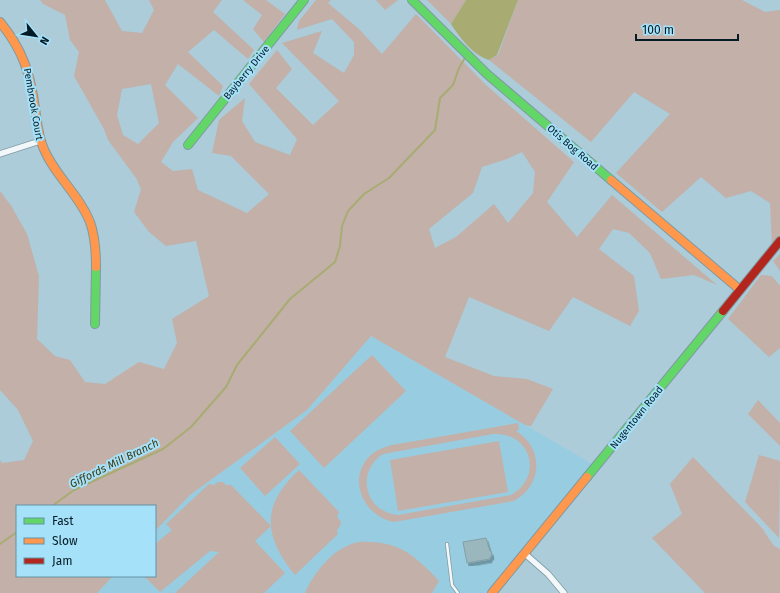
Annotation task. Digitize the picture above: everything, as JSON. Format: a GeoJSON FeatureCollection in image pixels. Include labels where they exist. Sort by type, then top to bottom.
{"type":"FeatureCollection","features":[{"type":"Feature","properties":{"kind":"street","name":"Bayberry Drive"},"geometry":{"type":"LineString","coordinates":[[188,145],[304,0]]}},
{"type":"Feature","properties":{"kind":"street","name":"Otis Bog Road"},"geometry":{"type":"LineString","coordinates":[[412,0],[487,74],[739,289]]}},
{"type":"Feature","properties":{"kind":"street","name":"Pembrook Court"},"geometry":{"type":"LineString","coordinates":[[0,22],[14,38],[27,62],[31,77],[40,141],[54,170],[87,216],[93,232],[95,251],[94,324]]}},
{"type":"Feature","properties":{"kind":"street"},"geometry":{"type":"LineString","coordinates":[[0,154],[40,141]]}},
{"type":"Feature","properties":{"kind":"street","name":"Nugentown Road"},"geometry":{"type":"LineString","coordinates":[[492,593],[739,289],[780,242]]}},
{"type":"Feature","properties":{"kind":"street"},"geometry":{"type":"LineString","coordinates":[[524,553],[548,574],[564,593]]}},
{"type":"Feature","properties":{"kind":"lane"},"geometry":{"type":"LineString","coordinates":[[447,544],[452,585],[458,593]]}},
{"type":"Feature","properties":{"kind":"shaded area"},"geometry":{"type":"Polygon","coordinates":[[[40,0],[105,0],[122,31],[142,33],[154,10],[149,0],[222,0],[213,12],[254,50],[248,59],[214,30],[188,52],[223,86],[219,96],[178,64],[165,85],[198,118],[173,142],[161,162],[173,171],[192,169],[198,190],[247,213],[269,194],[231,156],[212,153],[219,120],[245,98],[242,121],[255,142],[290,155],[297,139],[249,84],[277,50],[292,69],[276,88],[313,125],[339,101],[282,43],[322,31],[313,53],[344,73],[354,55],[354,42],[332,19],[297,30],[299,21],[316,0],[331,0],[328,3],[359,29],[382,54],[416,14],[485,84],[574,162],[547,202],[577,237],[612,195],[717,285],[694,275],[661,279],[650,253],[629,233],[613,229],[599,249],[634,276],[639,311],[630,326],[573,297],[549,331],[469,297],[445,357],[494,376],[527,379],[553,389],[531,426],[525,425],[371,336],[307,410],[190,495],[156,530],[156,505],[16,505],[16,577],[112,577],[97,593],[0,593],[0,460],[2,463],[24,460],[33,441],[18,410],[0,390],[0,191],[12,207],[27,234],[39,276],[37,339],[55,356],[70,360],[85,382],[105,384],[139,362],[164,369],[177,343],[172,319],[209,296],[196,241],[166,246],[149,232],[134,212],[141,189],[136,178],[108,140],[104,129],[74,76],[79,52],[70,40],[65,15],[43,4],[40,0]],[[151,84],[122,89],[117,115],[123,135],[138,144],[159,123],[151,84]],[[522,152],[507,159],[482,167],[473,193],[429,229],[435,248],[456,237],[494,204],[508,223],[533,193],[535,172],[522,152]]]}},
{"type":"Feature","properties":{"kind":"shaded area"},"geometry":{"type":"Polygon","coordinates":[[[243,0],[266,0],[285,14],[264,42],[253,29],[262,15],[243,0]]]}},
{"type":"Feature","properties":{"kind":"shaded area"},"geometry":{"type":"Polygon","coordinates":[[[376,0],[398,0],[385,10],[376,0]]]}},
{"type":"Feature","properties":{"kind":"shaded area"},"geometry":{"type":"Polygon","coordinates":[[[427,0],[466,0],[451,24],[427,0]]]}},
{"type":"Feature","properties":{"kind":"shaded area"},"geometry":{"type":"Polygon","coordinates":[[[466,0],[518,0],[497,55],[489,60],[483,58],[472,50],[458,35],[451,24],[466,0]]]}},
{"type":"Feature","properties":{"kind":"shaded area"},"geometry":{"type":"Polygon","coordinates":[[[518,0],[742,0],[765,12],[780,10],[780,236],[772,246],[770,203],[751,191],[726,198],[701,177],[662,212],[616,173],[670,114],[634,92],[591,142],[489,60],[498,55],[518,0]]]}},
{"type":"Feature","properties":{"kind":"shaded area"},"geometry":{"type":"Polygon","coordinates":[[[780,254],[780,271],[773,261],[780,254]]]}},
{"type":"Feature","properties":{"kind":"shaded area"},"geometry":{"type":"Polygon","coordinates":[[[761,275],[772,276],[780,286],[780,348],[769,357],[728,319],[761,275]]]}},
{"type":"Feature","properties":{"kind":"shaded area"},"geometry":{"type":"Polygon","coordinates":[[[371,336],[596,466],[492,593],[97,593],[112,577],[156,577],[156,530],[190,495],[307,410],[371,336]]]}},
{"type":"Feature","properties":{"kind":"shaded area"},"geometry":{"type":"Polygon","coordinates":[[[372,355],[406,391],[324,468],[290,431],[372,355]]]}},
{"type":"Feature","properties":{"kind":"shaded area"},"geometry":{"type":"Polygon","coordinates":[[[758,400],[780,423],[780,446],[748,414],[758,400]]]}},
{"type":"Feature","properties":{"kind":"shaded area"},"geometry":{"type":"Polygon","coordinates":[[[518,423],[519,430],[516,431],[525,438],[532,447],[535,456],[535,476],[524,494],[514,501],[394,522],[373,512],[366,504],[361,494],[359,484],[360,473],[364,463],[374,452],[392,445],[518,423]],[[493,434],[383,454],[374,462],[369,471],[367,480],[371,499],[378,507],[387,512],[398,515],[511,495],[521,487],[527,477],[530,467],[529,457],[524,447],[516,440],[506,435],[493,434]]]}},
{"type":"Feature","properties":{"kind":"shaded area"},"geometry":{"type":"Polygon","coordinates":[[[275,437],[300,464],[265,496],[240,468],[275,437]]]}},
{"type":"Feature","properties":{"kind":"shaded area"},"geometry":{"type":"Polygon","coordinates":[[[499,441],[508,492],[398,511],[390,460],[499,441]]]}},
{"type":"Feature","properties":{"kind":"shaded area"},"geometry":{"type":"Polygon","coordinates":[[[759,455],[780,461],[779,538],[745,502],[759,455]]]}},
{"type":"Feature","properties":{"kind":"shaded area"},"geometry":{"type":"Polygon","coordinates":[[[693,457],[762,528],[774,546],[780,549],[780,593],[705,593],[652,538],[682,514],[670,484],[693,457]]]}},
{"type":"Feature","properties":{"kind":"shaded area"},"geometry":{"type":"Polygon","coordinates":[[[299,470],[339,512],[337,517],[341,521],[337,530],[338,534],[295,575],[284,561],[277,547],[272,534],[271,521],[273,508],[278,496],[299,470]]]}},
{"type":"Feature","properties":{"kind":"shaded area"},"geometry":{"type":"Polygon","coordinates":[[[218,482],[223,482],[226,485],[231,485],[271,526],[255,541],[285,573],[264,593],[175,593],[219,552],[210,551],[160,592],[145,577],[156,577],[156,543],[172,530],[166,524],[209,484],[214,485],[218,482]]]}},
{"type":"Feature","properties":{"kind":"shaded area"},"geometry":{"type":"Polygon","coordinates":[[[359,542],[384,543],[394,546],[413,556],[439,581],[432,593],[305,593],[314,577],[326,561],[350,544],[359,542]]]}},
{"type":"Feature","properties":{"kind":"building"},"geometry":{"type":"Polygon","coordinates":[[[486,538],[492,556],[490,559],[467,563],[463,542],[486,538]]]}},
{"type":"Feature","properties":{"kind":"waterway","name":"Giffords Mill Branch"},"geometry":{"type":"LineString","coordinates":[[53,505],[74,490],[163,449],[191,427],[226,387],[237,365],[290,299],[335,262],[340,246],[342,226],[348,211],[364,194],[389,178],[435,130],[440,98],[453,85],[459,68],[466,56]]}},
{"type":"Feature","properties":{"kind":"waterway","name":"Giffords Mill Branch"},"geometry":{"type":"LineString","coordinates":[[0,544],[16,533]]}},
{"type":"Feature","properties":{"kind":"traffic: fast"},"geometry":{"type":"LineString","coordinates":[[188,145],[304,0]]}},
{"type":"Feature","properties":{"kind":"traffic: fast"},"geometry":{"type":"LineString","coordinates":[[412,0],[487,74],[611,180]]}},
{"type":"Feature","properties":{"kind":"traffic: fast"},"geometry":{"type":"LineString","coordinates":[[95,324],[96,267]]}},
{"type":"Feature","properties":{"kind":"traffic: fast"},"geometry":{"type":"LineString","coordinates":[[587,477],[723,311]]}},
{"type":"Feature","properties":{"kind":"traffic: slow"},"geometry":{"type":"LineString","coordinates":[[0,22],[20,52],[28,73],[43,147],[53,167],[80,202],[90,222],[95,244],[96,267]]}},
{"type":"Feature","properties":{"kind":"traffic: slow"},"geometry":{"type":"LineString","coordinates":[[611,180],[739,289]]}},
{"type":"Feature","properties":{"kind":"traffic: slow"},"geometry":{"type":"LineString","coordinates":[[492,593],[587,477]]}},
{"type":"Feature","properties":{"kind":"traffic: jam"},"geometry":{"type":"LineString","coordinates":[[723,311],[780,241]]}}]}
